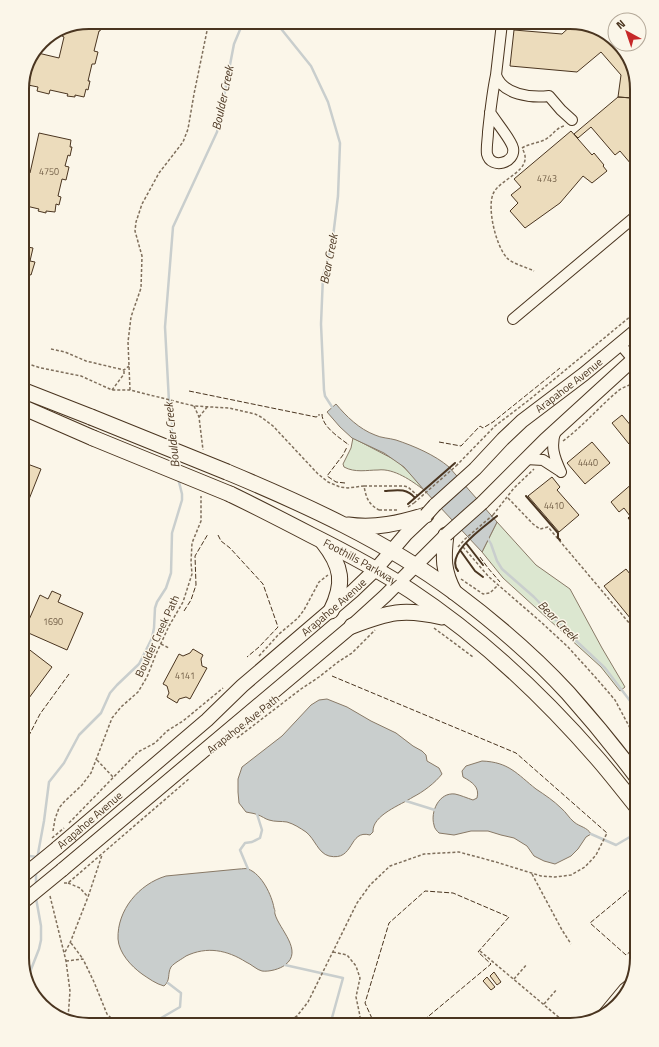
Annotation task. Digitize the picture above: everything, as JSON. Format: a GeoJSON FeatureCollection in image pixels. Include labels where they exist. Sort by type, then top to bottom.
{"type":"FeatureCollection","features":[{"type":"Feature","properties":{"kind":"highway"},"geometry":{"type":"LineString","coordinates":[[29,393],[291,499],[341,524],[414,565],[455,592],[547,672],[596,725],[630,768]]}},
{"type":"Feature","properties":{"kind":"highway","name":"Foothills Parkway"},"geometry":{"type":"LineString","coordinates":[[29,411],[230,494],[376,569],[398,583],[448,618],[489,650],[532,690],[596,756],[630,798]]}},
{"type":"Feature","properties":{"kind":"highway"},"geometry":{"type":"LineString","coordinates":[[341,524],[364,526],[386,525],[426,515]]}},
{"type":"Feature","properties":{"kind":"highway"},"geometry":{"type":"LineString","coordinates":[[446,535],[444,566],[448,581],[455,592]]}},
{"type":"Feature","properties":{"kind":"highway"},"geometry":{"type":"LineString","coordinates":[[321,540],[333,556],[339,573],[340,584],[338,595],[330,611]]}},
{"type":"Feature","properties":{"kind":"highway"},"geometry":{"type":"LineString","coordinates":[[352,626],[379,616],[399,612],[419,612],[448,618]]}},
{"type":"Feature","properties":{"kind":"main road","name":"Arapahoe Avenue"},"geometry":{"type":"LineString","coordinates":[[29,871],[207,720],[242,686],[330,611],[376,569],[390,552],[426,515],[463,481],[503,439],[530,414],[579,378],[630,336]]}},
{"type":"Feature","properties":{"kind":"main road","name":"Arapahoe Avenue"},"geometry":{"type":"LineString","coordinates":[[29,899],[61,876],[352,626],[398,583],[414,565],[482,503],[556,429],[630,365]]}},
{"type":"Feature","properties":{"kind":"street"},"geometry":{"type":"LineString","coordinates":[[490,112],[517,149],[508,160],[501,164],[491,160],[488,155],[487,146],[490,112],[492,92],[496,75],[501,29]]}},
{"type":"Feature","properties":{"kind":"street"},"geometry":{"type":"LineString","coordinates":[[496,75],[498,81],[504,86],[521,95],[549,96],[570,122]]}},
{"type":"Feature","properties":{"kind":"street"},"geometry":{"type":"LineString","coordinates":[[513,319],[630,221]]}},
{"type":"Feature","properties":{"kind":"street"},"geometry":{"type":"LineString","coordinates":[[620,344],[630,354]]}},
{"type":"Feature","properties":{"kind":"street"},"geometry":{"type":"LineString","coordinates":[[526,459],[543,460],[560,472],[552,451],[552,440],[556,429]]}},
{"type":"Feature","properties":{"kind":"path"},"geometry":{"type":"LineString","coordinates":[[130,390],[128,342],[131,317],[141,288],[142,256],[135,231],[136,222],[142,204],[159,173],[183,142],[188,129],[207,29]]}},
{"type":"Feature","properties":{"kind":"path"},"geometry":{"type":"LineString","coordinates":[[517,149],[544,140],[570,122]]}},
{"type":"Feature","properties":{"kind":"path"},"geometry":{"type":"LineString","coordinates":[[517,149],[525,154],[525,162],[521,169],[512,175],[494,193],[491,208],[492,219],[498,240],[506,256],[515,263],[521,264],[534,271]]}},
{"type":"Feature","properties":{"kind":"path"},"geometry":{"type":"LineString","coordinates":[[404,509],[414,503],[456,466],[495,426],[630,317]]}},
{"type":"Feature","properties":{"kind":"path"},"geometry":{"type":"LineString","coordinates":[[51,349],[65,352],[86,361],[124,370]]}},
{"type":"Feature","properties":{"kind":"path"},"geometry":{"type":"LineString","coordinates":[[29,364],[81,376],[112,390],[130,390],[194,406],[241,410],[261,417],[273,426],[318,474],[328,482],[340,487],[348,488],[364,486],[404,486],[408,487],[418,496]]}},
{"type":"Feature","properties":{"kind":"path"},"geometry":{"type":"LineString","coordinates":[[112,390],[124,374],[124,370],[129,366]]}},
{"type":"Feature","properties":{"kind":"path"},"geometry":{"type":"LineString","coordinates":[[194,406],[199,416],[204,451]]}},
{"type":"Feature","properties":{"kind":"path"},"geometry":{"type":"LineString","coordinates":[[199,416],[208,406]]}},
{"type":"Feature","properties":{"kind":"path"},"geometry":{"type":"LineString","coordinates":[[364,486],[368,500],[374,508],[378,510],[397,510]]}},
{"type":"Feature","properties":{"kind":"path","name":"Boulder Creek Path"},"geometry":{"type":"LineString","coordinates":[[53,831],[59,808],[82,785],[91,773],[97,760],[106,730],[112,718],[121,707],[138,692],[147,677],[161,644],[183,602],[192,574],[192,543],[201,521],[201,494]]}},
{"type":"Feature","properties":{"kind":"path"},"geometry":{"type":"LineString","coordinates":[[507,497],[533,524],[540,529],[548,527],[630,624]]}},
{"type":"Feature","properties":{"kind":"path"},"geometry":{"type":"LineString","coordinates":[[458,547],[493,515]]}},
{"type":"Feature","properties":{"kind":"path"},"geometry":{"type":"LineString","coordinates":[[463,547],[497,586],[541,622],[568,647],[615,700],[630,728]]}},
{"type":"Feature","properties":{"kind":"path"},"geometry":{"type":"LineString","coordinates":[[257,658],[279,634],[298,618],[321,579],[328,575],[339,573]]}},
{"type":"Feature","properties":{"kind":"path"},"geometry":{"type":"LineString","coordinates":[[459,577],[483,594],[490,593],[497,586]]}},
{"type":"Feature","properties":{"kind":"path","name":"Arapahoe Ave Path"},"geometry":{"type":"LineString","coordinates":[[233,741],[301,689],[355,651],[379,626]]}},
{"type":"Feature","properties":{"kind":"path"},"geometry":{"type":"LineString","coordinates":[[433,627],[473,657]]}},
{"type":"Feature","properties":{"kind":"path"},"geometry":{"type":"LineString","coordinates":[[161,644],[169,648]]}},
{"type":"Feature","properties":{"kind":"path"},"geometry":{"type":"LineString","coordinates":[[64,828],[138,752],[156,743],[167,731],[183,721],[224,687]]}},
{"type":"Feature","properties":{"kind":"path"},"geometry":{"type":"LineString","coordinates":[[97,760],[113,777]]}},
{"type":"Feature","properties":{"kind":"path"},"geometry":{"type":"LineString","coordinates":[[68,883],[191,777]]}},
{"type":"Feature","properties":{"kind":"path"},"geometry":{"type":"LineString","coordinates":[[294,1018],[308,1002],[357,903],[370,885],[390,866],[424,854],[459,852],[541,876],[555,877],[571,875],[585,867],[596,855],[607,834]]}},
{"type":"Feature","properties":{"kind":"path"},"geometry":{"type":"LineString","coordinates":[[64,953],[88,897],[102,853]]}},
{"type":"Feature","properties":{"kind":"path"},"geometry":{"type":"LineString","coordinates":[[532,873],[562,930],[572,944]]}},
{"type":"Feature","properties":{"kind":"path"},"geometry":{"type":"LineString","coordinates":[[61,876],[68,883],[80,888],[88,897]]}},
{"type":"Feature","properties":{"kind":"path"},"geometry":{"type":"LineString","coordinates":[[50,896],[66,961],[70,991],[68,1014]]}},
{"type":"Feature","properties":{"kind":"path"},"geometry":{"type":"LineString","coordinates":[[70,942],[83,959],[107,1014],[111,1018]]}},
{"type":"Feature","properties":{"kind":"path"},"geometry":{"type":"LineString","coordinates":[[480,951],[560,1018]]}},
{"type":"Feature","properties":{"kind":"path"},"geometry":{"type":"LineString","coordinates":[[333,952],[347,955],[356,966],[360,978],[356,997],[360,1018]]}},
{"type":"Feature","properties":{"kind":"path"},"geometry":{"type":"LineString","coordinates":[[66,961],[83,959]]}},
{"type":"Feature","properties":{"kind":"path"},"geometry":{"type":"LineString","coordinates":[[514,979],[527,964]]}},
{"type":"Feature","properties":{"kind":"path"},"geometry":{"type":"LineString","coordinates":[[544,1004],[557,988]]}},
{"type":"Feature","properties":{"kind":"green space"},"geometry":{"type":"Polygon","coordinates":[[[353,438],[397,461],[411,474],[424,490],[402,476],[390,471],[357,471],[344,467],[343,464],[351,448],[353,438]]]}},
{"type":"Feature","properties":{"kind":"green space"},"geometry":{"type":"Polygon","coordinates":[[[497,522],[536,565],[570,589],[625,687],[620,691],[601,667],[503,578],[482,552],[497,522]]]}},
{"type":"Feature","properties":{"kind":"shaded area"},"geometry":{"type":"Polygon","coordinates":[[[336,404],[353,422],[369,432],[380,437],[396,440],[417,448],[449,467],[497,522],[482,552],[404,467],[384,453],[352,438],[340,427],[327,412],[336,404]]]}},
{"type":"Feature","properties":{"kind":"shaded area"},"geometry":{"type":"Polygon","coordinates":[[[327,699],[347,707],[396,733],[422,751],[426,755],[427,761],[439,768],[442,774],[425,790],[388,811],[377,820],[373,832],[370,835],[363,834],[358,837],[348,850],[337,857],[329,856],[322,852],[306,832],[295,825],[287,822],[271,821],[256,814],[246,812],[239,803],[238,792],[238,779],[242,767],[282,736],[311,705],[319,700],[327,699]]]}},
{"type":"Feature","properties":{"kind":"shaded area"},"geometry":{"type":"Polygon","coordinates":[[[482,761],[506,766],[518,774],[555,803],[574,822],[588,830],[591,834],[586,837],[571,856],[555,864],[534,856],[527,846],[514,838],[488,831],[471,831],[454,835],[439,833],[434,827],[433,820],[433,814],[437,804],[444,796],[449,794],[457,794],[473,800],[477,798],[478,794],[476,788],[472,783],[463,777],[462,771],[466,766],[482,761]]]}},
{"type":"Feature","properties":{"kind":"shaded area"},"geometry":{"type":"Polygon","coordinates":[[[247,869],[253,872],[262,880],[269,892],[277,920],[289,940],[291,947],[292,953],[290,959],[285,965],[274,970],[262,971],[239,958],[224,952],[209,950],[202,951],[186,956],[172,966],[164,986],[138,971],[130,963],[123,954],[118,939],[121,918],[132,900],[147,885],[166,876],[247,869]]]}},
{"type":"Feature","properties":{"kind":"building"},"geometry":{"type":"Polygon","coordinates":[[[100,29],[94,51],[98,52],[95,64],[92,64],[88,81],[90,81],[88,90],[86,89],[84,97],[75,95],[75,97],[67,96],[68,94],[50,90],[49,94],[37,91],[38,87],[29,85],[31,74],[39,56],[41,54],[59,58],[64,37],[62,36],[77,30],[100,29]]]}},
{"type":"Feature","properties":{"kind":"building"},"geometry":{"type":"Polygon","coordinates":[[[567,29],[574,29],[589,32],[603,39],[607,42],[607,52],[617,52],[624,63],[629,77],[630,98],[618,97],[621,75],[601,52],[577,72],[510,66],[514,30],[562,34],[567,29]]]}},
{"type":"Feature","properties":{"kind":"building"},"geometry":{"type":"Polygon","coordinates":[[[618,97],[630,98],[630,163],[620,151],[615,155],[591,127],[578,138],[574,134],[618,97]]]}},
{"type":"Feature","properties":{"kind":"building"},"geometry":{"type":"Polygon","coordinates":[[[571,131],[592,155],[594,153],[607,171],[592,183],[583,176],[560,203],[525,228],[510,211],[518,203],[511,195],[521,187],[514,179],[571,131]]]}},
{"type":"Feature","properties":{"kind":"building"},"geometry":{"type":"Polygon","coordinates":[[[39,133],[71,140],[70,147],[72,147],[70,156],[68,155],[65,166],[69,167],[66,180],[62,179],[58,196],[61,197],[59,205],[56,204],[55,212],[46,211],[46,213],[38,211],[39,209],[29,207],[30,173],[39,133]]]}},
{"type":"Feature","properties":{"kind":"building"},"geometry":{"type":"Polygon","coordinates":[[[29,247],[33,248],[30,261],[35,262],[31,275],[29,274],[29,247]]]}},
{"type":"Feature","properties":{"kind":"building"},"geometry":{"type":"Polygon","coordinates":[[[622,415],[630,425],[629,444],[612,423],[622,415]]]}},
{"type":"Feature","properties":{"kind":"building"},"geometry":{"type":"Polygon","coordinates":[[[592,442],[610,463],[585,484],[567,463],[592,442]]]}},
{"type":"Feature","properties":{"kind":"building"},"geometry":{"type":"Polygon","coordinates":[[[29,465],[41,469],[29,499],[29,465]]]}},
{"type":"Feature","properties":{"kind":"building"},"geometry":{"type":"Polygon","coordinates":[[[552,477],[560,487],[557,490],[579,515],[559,532],[528,496],[552,477]]]}},
{"type":"Feature","properties":{"kind":"building"},"geometry":{"type":"Polygon","coordinates":[[[630,485],[630,516],[624,508],[619,512],[611,502],[630,485]]]}},
{"type":"Feature","properties":{"kind":"building"},"geometry":{"type":"Polygon","coordinates":[[[626,569],[630,574],[630,618],[604,586],[626,569]]]}},
{"type":"Feature","properties":{"kind":"building"},"geometry":{"type":"Polygon","coordinates":[[[52,591],[61,595],[58,602],[83,613],[67,650],[29,633],[29,620],[40,595],[48,599],[52,591]]]}},
{"type":"Feature","properties":{"kind":"building"},"geometry":{"type":"Polygon","coordinates":[[[29,649],[52,667],[29,698],[29,649]]]}},
{"type":"Feature","properties":{"kind":"building"},"geometry":{"type":"Polygon","coordinates":[[[193,649],[203,655],[201,659],[202,666],[207,668],[190,699],[186,697],[179,699],[177,703],[167,697],[169,693],[167,686],[163,684],[179,654],[183,656],[190,653],[193,649]]]}},
{"type":"Feature","properties":{"kind":"building"},"geometry":{"type":"Polygon","coordinates":[[[494,972],[501,982],[497,985],[490,976],[494,972]]]}},
{"type":"Feature","properties":{"kind":"building"},"geometry":{"type":"Polygon","coordinates":[[[487,977],[495,987],[491,990],[483,981],[487,977]]]}},
{"type":"Feature","properties":{"kind":"waterway","name":"Boulder Creek"},"geometry":{"type":"LineString","coordinates":[[171,444],[172,423],[169,402],[165,327],[173,227],[217,132],[234,44],[240,29]]}},
{"type":"Feature","properties":{"kind":"waterway","name":"Bear Creek"},"geometry":{"type":"LineString","coordinates":[[281,29],[311,66],[328,102],[340,143],[338,196],[332,245],[323,276],[321,324],[324,390],[325,396],[334,410]]}},
{"type":"Feature","properties":{"kind":"waterway","name":"Boulder Creek"},"geometry":{"type":"LineString","coordinates":[[172,455],[174,466]]}},
{"type":"Feature","properties":{"kind":"waterway","name":"Boulder Creek"},"geometry":{"type":"LineString","coordinates":[[37,859],[49,782],[64,763],[79,735],[101,713],[110,693],[139,664],[152,638],[155,608],[166,588],[171,573],[172,533],[182,500],[178,478]]}},
{"type":"Feature","properties":{"kind":"waterway","name":"Bear Creek"},"geometry":{"type":"LineString","coordinates":[[487,537],[502,569],[534,597],[571,636],[605,668],[630,701]]}},
{"type":"Feature","properties":{"kind":"waterway"},"geometry":{"type":"LineString","coordinates":[[406,801],[435,810]]}},
{"type":"Feature","properties":{"kind":"waterway"},"geometry":{"type":"LineString","coordinates":[[248,869],[240,850],[245,843],[252,842],[260,838],[262,830],[257,814]]}},
{"type":"Feature","properties":{"kind":"waterway"},"geometry":{"type":"LineString","coordinates":[[591,834],[616,845],[630,837]]}},
{"type":"Feature","properties":{"kind":"waterway"},"geometry":{"type":"LineString","coordinates":[[29,856],[37,857]]}},
{"type":"Feature","properties":{"kind":"waterway","name":"Boulder Creek"},"geometry":{"type":"LineString","coordinates":[[36,872],[36,885]]}},
{"type":"Feature","properties":{"kind":"waterway","name":"Boulder Creek"},"geometry":{"type":"LineString","coordinates":[[30,971],[41,940],[41,926],[36,898]]}},
{"type":"Feature","properties":{"kind":"waterway"},"geometry":{"type":"LineString","coordinates":[[285,965],[343,978],[332,1018]]}},
{"type":"Feature","properties":{"kind":"waterway"},"geometry":{"type":"LineString","coordinates":[[161,1018],[180,1007],[181,993],[168,983]]}},
{"type":"Feature","properties":{"kind":"fence"},"geometry":{"type":"LineString","coordinates":[[439,442],[461,446],[480,426],[483,428],[493,422],[560,368]]}},
{"type":"Feature","properties":{"kind":"fence"},"geometry":{"type":"LineString","coordinates":[[189,391],[316,417],[319,416],[319,414]]}},
{"type":"Feature","properties":{"kind":"fence"},"geometry":{"type":"LineString","coordinates":[[322,414],[328,428],[349,445]]}},
{"type":"Feature","properties":{"kind":"fence"},"geometry":{"type":"LineString","coordinates":[[345,483],[336,482],[327,476],[343,455],[347,447]]}},
{"type":"Feature","properties":{"kind":"fence"},"geometry":{"type":"LineString","coordinates":[[184,611],[191,600],[196,585],[195,556],[208,534]]}},
{"type":"Feature","properties":{"kind":"fence"},"geometry":{"type":"LineString","coordinates":[[218,535],[221,541],[230,548],[263,584],[278,627],[247,657]]}},
{"type":"Feature","properties":{"kind":"fence"},"geometry":{"type":"LineString","coordinates":[[480,557],[500,582]]}},
{"type":"Feature","properties":{"kind":"fence"},"geometry":{"type":"LineString","coordinates":[[29,735],[40,714],[69,674]]}},
{"type":"Feature","properties":{"kind":"fence"},"geometry":{"type":"LineString","coordinates":[[332,676],[516,753],[607,833]]}},
{"type":"Feature","properties":{"kind":"fence"},"geometry":{"type":"LineString","coordinates":[[630,890],[590,923],[626,955],[630,952]]}},
{"type":"Feature","properties":{"kind":"fence"},"geometry":{"type":"LineString","coordinates":[[372,1018],[365,1003],[389,923],[425,891],[453,893],[509,917],[478,952],[491,964],[426,1018]]}},
{"type":"Feature","properties":{"kind":"wall"},"geometry":{"type":"LineString","coordinates":[[408,504],[455,463]]}},
{"type":"Feature","properties":{"kind":"wall"},"geometry":{"type":"LineString","coordinates":[[385,491],[405,491],[415,498]]}},
{"type":"Feature","properties":{"kind":"wall"},"geometry":{"type":"LineString","coordinates":[[526,496],[558,533],[558,538],[560,540]]}},
{"type":"Feature","properties":{"kind":"wall"},"geometry":{"type":"LineString","coordinates":[[458,571],[455,564],[456,557],[461,549],[476,533],[497,516]]}},
{"type":"Feature","properties":{"kind":"wall"},"geometry":{"type":"LineString","coordinates":[[466,543],[483,565]]}},
{"type":"Feature","properties":{"kind":"wall"},"geometry":{"type":"LineString","coordinates":[[460,550],[475,571],[483,577]]}}]}
